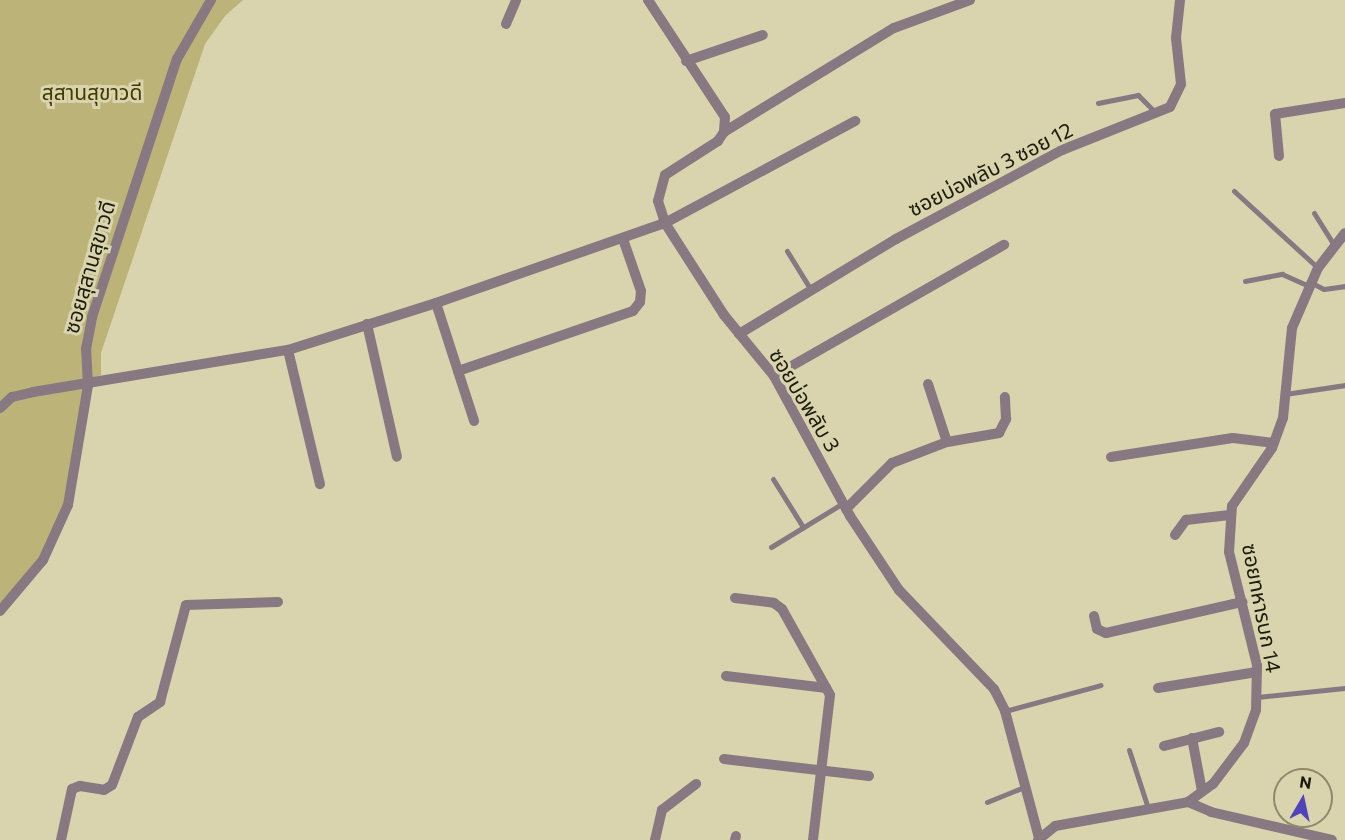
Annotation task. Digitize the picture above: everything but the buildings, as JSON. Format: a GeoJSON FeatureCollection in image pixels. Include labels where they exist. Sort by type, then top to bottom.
{"type":"FeatureCollection","features":[{"type":"Feature","properties":{"kind":"street","name":"ซอยสุสานสุขาวดี"},"geometry":{"type":"LineString","coordinates":[[0,611],[43,560],[59,530],[70,496],[88,386],[86,349],[92,317],[136,175],[177,59],[211,0]]}},
{"type":"Feature","properties":{"kind":"street"},"geometry":{"type":"LineString","coordinates":[[506,24],[516,0]]}},
{"type":"Feature","properties":{"kind":"street"},"geometry":{"type":"LineString","coordinates":[[648,0],[725,117],[724,132]]}},
{"type":"Feature","properties":{"kind":"street","name":"ซอยบ่อพลับ 3"},"geometry":{"type":"LineString","coordinates":[[970,0],[894,28],[724,132],[665,175],[658,201],[665,223],[739,334],[774,376],[844,506],[899,590],[981,674],[1005,711],[1039,839]]}},
{"type":"Feature","properties":{"kind":"street","name":"ซอยบ่อพลับ 3 ซอย 12"},"geometry":{"type":"LineString","coordinates":[[739,334],[896,239],[1062,150],[1170,107],[1181,84],[1176,38],[1180,0]]}},
{"type":"Feature","properties":{"kind":"street"},"geometry":{"type":"LineString","coordinates":[[686,61],[763,35]]}},
{"type":"Feature","properties":{"kind":"street"},"geometry":{"type":"LineString","coordinates":[[1279,156],[1275,114],[1345,103]]}},
{"type":"Feature","properties":{"kind":"street"},"geometry":{"type":"LineString","coordinates":[[0,408],[12,398],[288,350],[436,303],[665,223],[855,121]]}},
{"type":"Feature","properties":{"kind":"street","name":"ซอยทหารบก 14"},"geometry":{"type":"LineString","coordinates":[[1039,839],[1055,826],[1188,802],[1225,771],[1244,743],[1257,697],[1257,672],[1243,602],[1229,552],[1230,514],[1237,493],[1274,443],[1283,418],[1283,394],[1292,328],[1318,268],[1345,233]]}},
{"type":"Feature","properties":{"kind":"street"},"geometry":{"type":"LineString","coordinates":[[458,370],[633,311],[640,302],[640,291],[623,239]]}},
{"type":"Feature","properties":{"kind":"street"},"geometry":{"type":"LineString","coordinates":[[774,376],[1004,245]]}},
{"type":"Feature","properties":{"kind":"street"},"geometry":{"type":"LineString","coordinates":[[436,303],[474,421]]}},
{"type":"Feature","properties":{"kind":"street"},"geometry":{"type":"LineString","coordinates":[[367,324],[397,457]]}},
{"type":"Feature","properties":{"kind":"street"},"geometry":{"type":"LineString","coordinates":[[288,350],[321,484]]}},
{"type":"Feature","properties":{"kind":"street"},"geometry":{"type":"LineString","coordinates":[[928,384],[947,442]]}},
{"type":"Feature","properties":{"kind":"street"},"geometry":{"type":"LineString","coordinates":[[844,506],[892,463],[947,442],[999,433],[1006,419],[1005,397]]}},
{"type":"Feature","properties":{"kind":"street"},"geometry":{"type":"LineString","coordinates":[[1111,458],[1233,438],[1274,443]]}},
{"type":"Feature","properties":{"kind":"street"},"geometry":{"type":"LineString","coordinates":[[1175,535],[1186,520],[1230,514]]}},
{"type":"Feature","properties":{"kind":"street"},"geometry":{"type":"LineString","coordinates":[[735,598],[774,603],[782,609],[826,688],[831,705],[813,840]]}},
{"type":"Feature","properties":{"kind":"street"},"geometry":{"type":"LineString","coordinates":[[61,840],[72,789],[108,789],[138,717],[160,702],[186,605],[278,602]]}},
{"type":"Feature","properties":{"kind":"street"},"geometry":{"type":"LineString","coordinates":[[1094,616],[1097,629],[1106,633],[1243,602]]}},
{"type":"Feature","properties":{"kind":"street"},"geometry":{"type":"LineString","coordinates":[[1158,688],[1257,672]]}},
{"type":"Feature","properties":{"kind":"street"},"geometry":{"type":"LineString","coordinates":[[726,676],[826,688]]}},
{"type":"Feature","properties":{"kind":"street"},"geometry":{"type":"LineString","coordinates":[[1164,746],[1219,732]]}},
{"type":"Feature","properties":{"kind":"street"},"geometry":{"type":"LineString","coordinates":[[1192,738],[1202,791]]}},
{"type":"Feature","properties":{"kind":"street"},"geometry":{"type":"LineString","coordinates":[[724,759],[869,776]]}},
{"type":"Feature","properties":{"kind":"street"},"geometry":{"type":"LineString","coordinates":[[655,840],[662,810],[696,784]]}},
{"type":"Feature","properties":{"kind":"street"},"geometry":{"type":"LineString","coordinates":[[1188,802],[1211,812],[1332,840]]}},
{"type":"Feature","properties":{"kind":"lane"},"geometry":{"type":"LineString","coordinates":[[1098,103],[1138,95],[1155,112]]}},
{"type":"Feature","properties":{"kind":"lane"},"geometry":{"type":"LineString","coordinates":[[1234,191],[1318,268]]}},
{"type":"Feature","properties":{"kind":"lane"},"geometry":{"type":"LineString","coordinates":[[1314,213],[1335,246]]}},
{"type":"Feature","properties":{"kind":"lane"},"geometry":{"type":"LineString","coordinates":[[787,251],[811,291]]}},
{"type":"Feature","properties":{"kind":"lane"},"geometry":{"type":"LineString","coordinates":[[1245,281],[1282,274],[1324,289],[1345,286]]}},
{"type":"Feature","properties":{"kind":"lane"},"geometry":{"type":"LineString","coordinates":[[1283,394],[1345,386]]}},
{"type":"Feature","properties":{"kind":"lane"},"geometry":{"type":"LineString","coordinates":[[773,479],[803,527]]}},
{"type":"Feature","properties":{"kind":"lane"},"geometry":{"type":"LineString","coordinates":[[771,547],[844,506]]}},
{"type":"Feature","properties":{"kind":"lane"},"geometry":{"type":"LineString","coordinates":[[1005,711],[1101,685]]}},
{"type":"Feature","properties":{"kind":"lane"},"geometry":{"type":"LineString","coordinates":[[1257,697],[1345,688]]}},
{"type":"Feature","properties":{"kind":"lane"},"geometry":{"type":"LineString","coordinates":[[1129,750],[1148,809]]}},
{"type":"Feature","properties":{"kind":"lane"},"geometry":{"type":"LineString","coordinates":[[987,801],[1025,787]]}},
{"type":"Feature","properties":{"kind":"green space","name":"สุสานสุขาวดี"},"geometry":{"type":"Polygon","coordinates":[[[0,0],[243,0],[225,16],[205,44],[101,353],[101,375],[85,380],[59,530],[0,608],[0,0]]]}}]}
